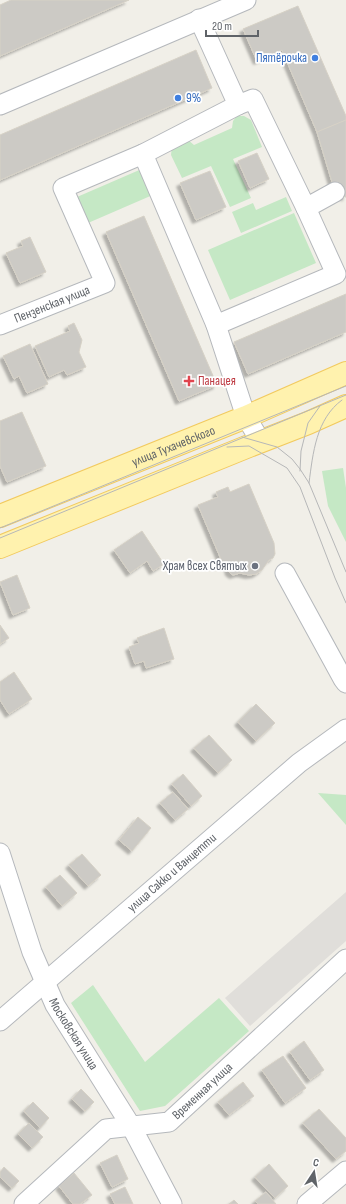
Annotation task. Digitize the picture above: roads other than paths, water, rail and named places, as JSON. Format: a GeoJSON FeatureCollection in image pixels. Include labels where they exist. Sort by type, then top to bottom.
{"type":"FeatureCollection","features":[{"type":"Feature","properties":{"kind":"main road","name":"улица Тухачевского"},"geometry":{"type":"LineString","coordinates":[[0,516],[246,417],[346,373]]}},
{"type":"Feature","properties":{"kind":"main road"},"geometry":{"type":"LineString","coordinates":[[0,548],[346,406]]}},
{"type":"Feature","properties":{"kind":"street"},"geometry":{"type":"LineString","coordinates":[[0,106],[199,19],[218,5],[246,0]]}},
{"type":"Feature","properties":{"kind":"street"},"geometry":{"type":"LineString","coordinates":[[199,19],[238,104]]}},
{"type":"Feature","properties":{"kind":"street"},"geometry":{"type":"LineString","coordinates":[[216,325],[336,274],[254,99],[238,104],[143,154],[216,325],[246,417],[261,442]]}},
{"type":"Feature","properties":{"kind":"street","name":"Пензенская улица"},"geometry":{"type":"LineString","coordinates":[[0,325],[105,283],[63,188],[143,154]]}},
{"type":"Feature","properties":{"kind":"street"},"geometry":{"type":"LineString","coordinates":[[306,208],[335,192]]}},
{"type":"Feature","properties":{"kind":"street"},"geometry":{"type":"LineString","coordinates":[[285,573],[346,683]]}},
{"type":"Feature","properties":{"kind":"street","name":"улица Сакко и Ванцетти"},"geometry":{"type":"LineString","coordinates":[[0,1021],[299,763],[346,729]]}},
{"type":"Feature","properties":{"kind":"street","name":"Московская улица"},"geometry":{"type":"LineString","coordinates":[[0,853],[32,952],[55,1005],[131,1126],[172,1204]]}},
{"type":"Feature","properties":{"kind":"street","name":"Временная улица"},"geometry":{"type":"LineString","coordinates":[[24,1204],[106,1129],[169,1122],[346,959]]}},
{"type":"Feature","properties":{"kind":"street"},"geometry":{"type":"LineString","coordinates":[[307,1204],[346,1171]]}},
{"type":"Feature","properties":{"kind":"tram line"},"geometry":{"type":"LineString","coordinates":[[0,528],[346,386]]}},
{"type":"Feature","properties":{"kind":"tram line"},"geometry":{"type":"LineString","coordinates":[[0,538],[346,395]]}},
{"type":"Feature","properties":{"kind":"tram line"},"geometry":{"type":"LineString","coordinates":[[309,483],[317,437],[326,417],[342,400]]}},
{"type":"Feature","properties":{"kind":"tram line"},"geometry":{"type":"LineString","coordinates":[[300,471],[301,451],[308,423],[320,406]]}},
{"type":"Feature","properties":{"kind":"tram line"},"geometry":{"type":"LineString","coordinates":[[242,437],[277,447],[292,459],[300,469],[309,483],[346,572]]}},
{"type":"Feature","properties":{"kind":"tram line"},"geometry":{"type":"LineString","coordinates":[[227,447],[249,446],[287,468],[300,487],[346,603]]}},
{"type":"Feature","properties":{"kind":"place","name":"Пятёрочка"},"geometry":{"type":"Point","coordinates":[315,58]}},
{"type":"Feature","properties":{"kind":"place","name":"9%"},"geometry":{"type":"Point","coordinates":[178,98]}},
{"type":"Feature","properties":{"kind":"place","name":"Панацея"},"geometry":{"type":"Point","coordinates":[189,381]}},
{"type":"Feature","properties":{"kind":"place","name":"Храм всех Святых"},"geometry":{"type":"Point","coordinates":[255,566]}}]}
